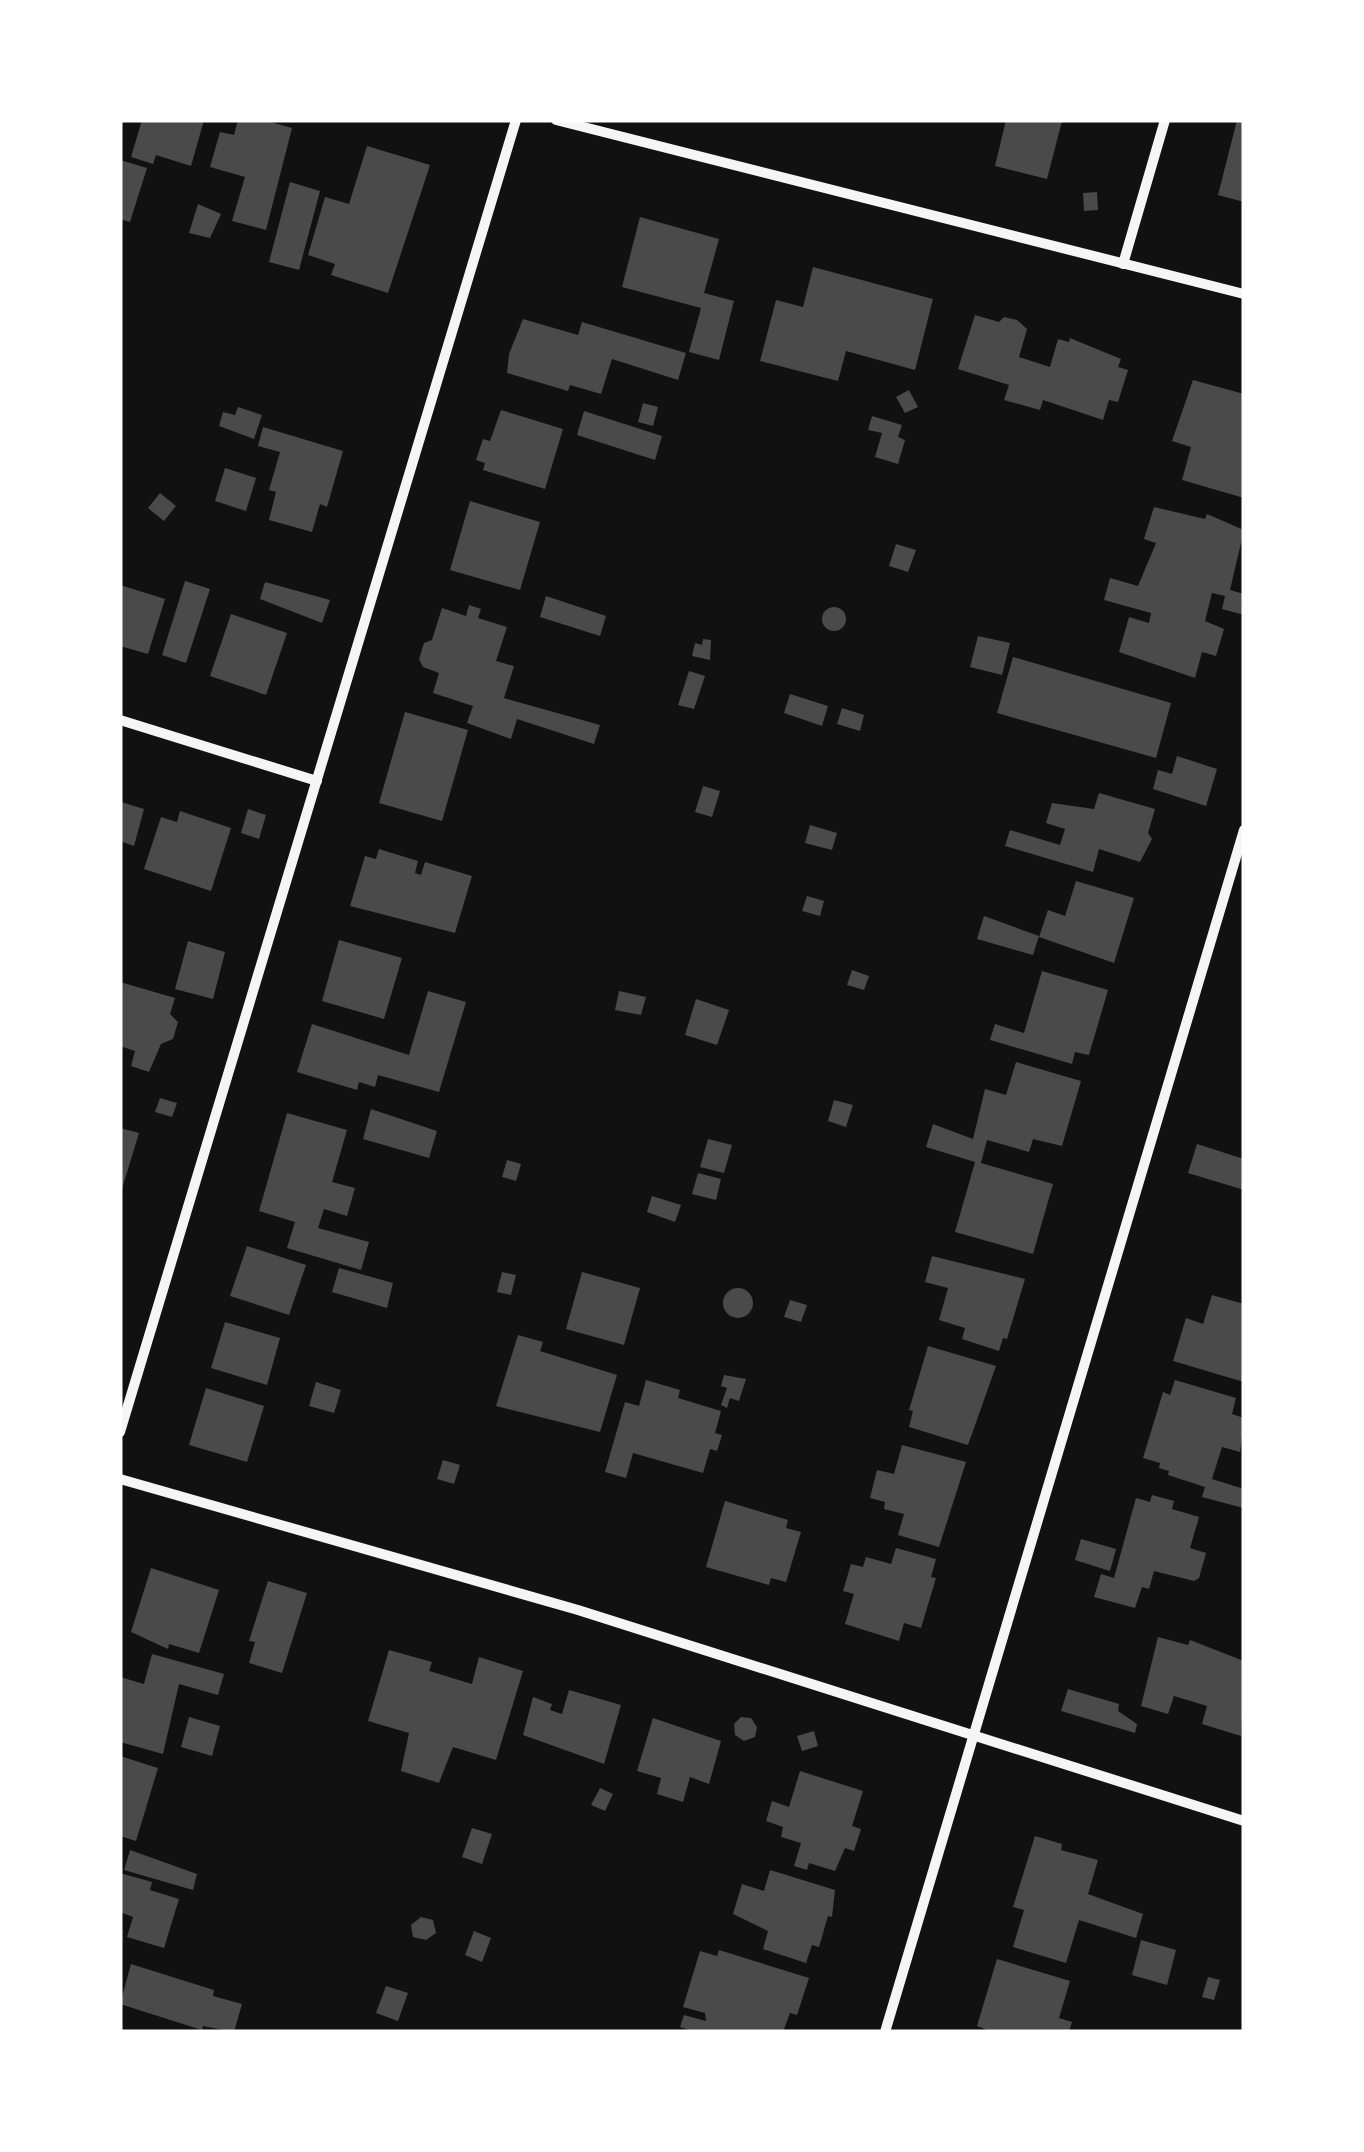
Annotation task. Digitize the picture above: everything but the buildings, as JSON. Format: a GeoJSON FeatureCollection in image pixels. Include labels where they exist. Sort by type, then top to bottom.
{"type":"FeatureCollection","features":[{"type":"Feature","properties":{"kind":"street"},"geometry":{"type":"LineString","coordinates":[[120,1432],[516,120]]}},
{"type":"Feature","properties":{"kind":"street"},"geometry":{"type":"LineString","coordinates":[[556,120],[1244,294]]}},
{"type":"Feature","properties":{"kind":"street"},"geometry":{"type":"LineString","coordinates":[[1123,264],[1165,120]]}},
{"type":"Feature","properties":{"kind":"street"},"geometry":{"type":"LineString","coordinates":[[120,720],[317,781]]}},
{"type":"Feature","properties":{"kind":"street"},"geometry":{"type":"LineString","coordinates":[[885,2032],[1244,830]]}},
{"type":"Feature","properties":{"kind":"street"},"geometry":{"type":"LineString","coordinates":[[120,1479],[578,1610],[1244,1821]]}}]}
